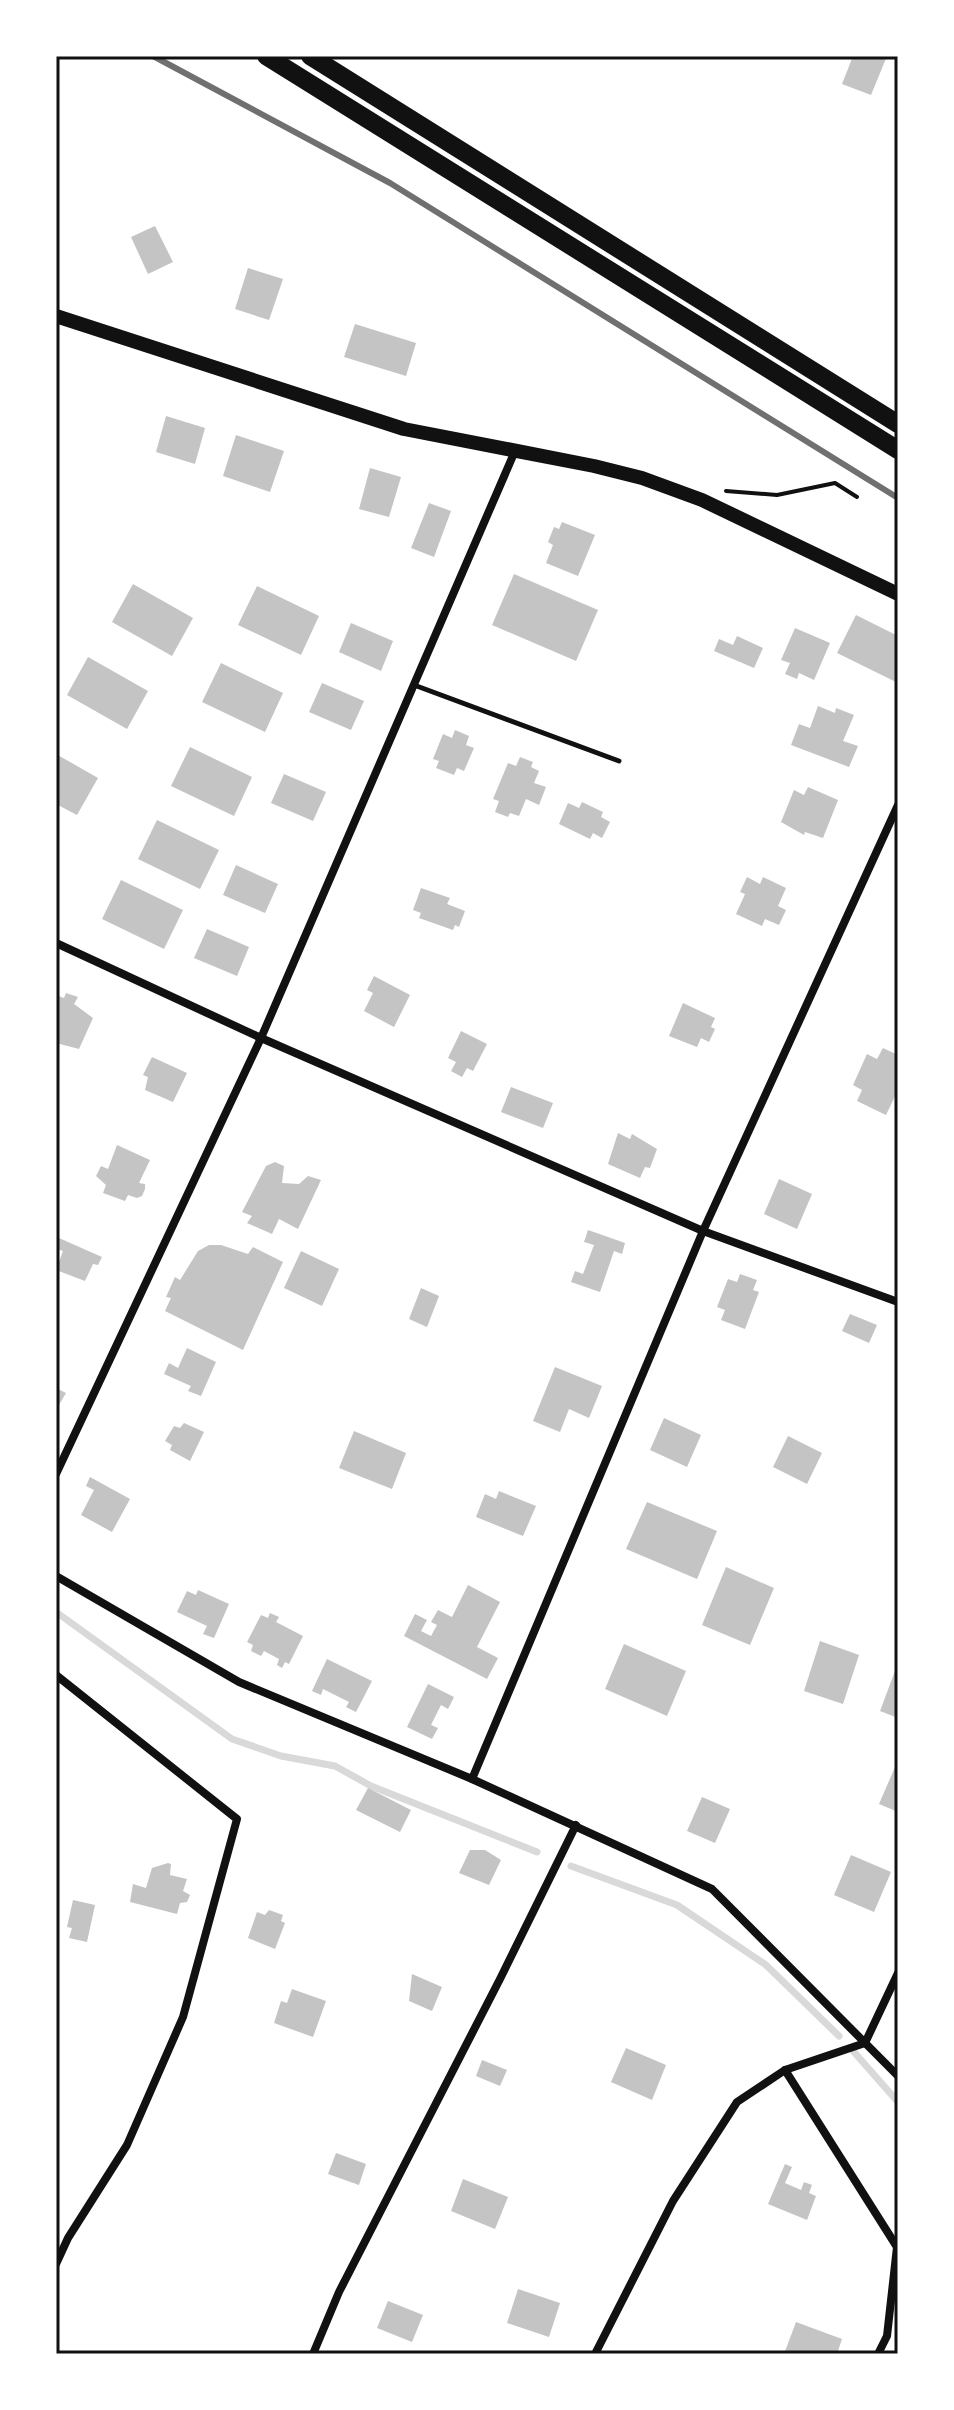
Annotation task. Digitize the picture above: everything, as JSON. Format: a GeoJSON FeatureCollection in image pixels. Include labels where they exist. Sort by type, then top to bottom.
{"type":"FeatureCollection","features":[{"type":"Feature","properties":{"kind":"highway"},"geometry":{"type":"LineString","coordinates":[[266,56],[898,450]]}},
{"type":"Feature","properties":{"kind":"highway"},"geometry":{"type":"LineString","coordinates":[[310,56],[898,424]]}},
{"type":"Feature","properties":{"kind":"street"},"geometry":{"type":"LineString","coordinates":[[56,316],[404,429],[642,478],[702,500],[898,594]]}},
{"type":"Feature","properties":{"kind":"street"},"geometry":{"type":"LineString","coordinates":[[56,1474],[261,1038],[515,451]]}},
{"type":"Feature","properties":{"kind":"street"},"geometry":{"type":"LineString","coordinates":[[472,1779],[703,1231],[898,805]]}},
{"type":"Feature","properties":{"kind":"street"},"geometry":{"type":"LineString","coordinates":[[56,943],[261,1038],[703,1231],[898,1302]]}},
{"type":"Feature","properties":{"kind":"street"},"geometry":{"type":"LineString","coordinates":[[56,1576],[239,1682],[472,1779],[712,1889],[898,2076]]}},
{"type":"Feature","properties":{"kind":"street"},"geometry":{"type":"LineString","coordinates":[[56,1675],[237,1819],[183,2017],[127,2145],[68,2238],[56,2264]]}},
{"type":"Feature","properties":{"kind":"street"},"geometry":{"type":"LineString","coordinates":[[313,2354],[339,2292],[493,1994],[576,1825]]}},
{"type":"Feature","properties":{"kind":"street"},"geometry":{"type":"LineString","coordinates":[[595,2354],[673,2201],[737,2102],[785,2070],[865,2043],[898,1973]]}},
{"type":"Feature","properties":{"kind":"street"},"geometry":{"type":"LineString","coordinates":[[785,2070],[897,2247],[887,2336],[878,2354]]}},
{"type":"Feature","properties":{"kind":"lane"},"geometry":{"type":"LineString","coordinates":[[414,685],[619,761]]}},
{"type":"Feature","properties":{"kind":"path"},"geometry":{"type":"LineString","coordinates":[[719,491],[777,495],[835,483],[857,497]]}},
{"type":"Feature","properties":{"kind":"building"},"geometry":{"type":"Polygon","coordinates":[[[853,56],[887,56],[871,95],[842,84],[853,56]]]}},
{"type":"Feature","properties":{"kind":"building"},"geometry":{"type":"Polygon","coordinates":[[[155,226],[173,262],[148,274],[131,237],[155,226]]]}},
{"type":"Feature","properties":{"kind":"building"},"geometry":{"type":"Polygon","coordinates":[[[248,268],[283,279],[269,320],[235,309],[248,268]]]}},
{"type":"Feature","properties":{"kind":"building"},"geometry":{"type":"Polygon","coordinates":[[[355,324],[416,343],[406,376],[344,357],[355,324]]]}},
{"type":"Feature","properties":{"kind":"building"},"geometry":{"type":"Polygon","coordinates":[[[166,416],[205,428],[195,464],[156,452],[166,416]]]}},
{"type":"Feature","properties":{"kind":"building"},"geometry":{"type":"Polygon","coordinates":[[[236,435],[284,451],[270,492],[223,476],[236,435]]]}},
{"type":"Feature","properties":{"kind":"building"},"geometry":{"type":"Polygon","coordinates":[[[370,468],[401,477],[389,517],[359,509],[370,468]]]}},
{"type":"Feature","properties":{"kind":"building"},"geometry":{"type":"Polygon","coordinates":[[[429,503],[451,511],[434,557],[411,548],[429,503]]]}},
{"type":"Feature","properties":{"kind":"building"},"geometry":{"type":"Polygon","coordinates":[[[562,522],[595,535],[578,576],[546,563],[553,545],[548,542],[554,527],[559,529],[562,522]]]}},
{"type":"Feature","properties":{"kind":"building"},"geometry":{"type":"Polygon","coordinates":[[[514,574],[598,610],[576,661],[492,625],[514,574]]]}},
{"type":"Feature","properties":{"kind":"building"},"geometry":{"type":"Polygon","coordinates":[[[133,584],[193,618],[172,656],[112,622],[133,584]]]}},
{"type":"Feature","properties":{"kind":"building"},"geometry":{"type":"Polygon","coordinates":[[[257,586],[319,616],[301,655],[238,625],[257,586]]]}},
{"type":"Feature","properties":{"kind":"building"},"geometry":{"type":"Polygon","coordinates":[[[856,615],[898,636],[898,683],[837,653],[856,615]]]}},
{"type":"Feature","properties":{"kind":"building"},"geometry":{"type":"Polygon","coordinates":[[[351,623],[393,641],[381,671],[339,652],[351,623]]]}},
{"type":"Feature","properties":{"kind":"building"},"geometry":{"type":"Polygon","coordinates":[[[795,628],[830,643],[814,680],[799,673],[797,679],[785,674],[790,663],[781,660],[795,628]]]}},
{"type":"Feature","properties":{"kind":"building"},"geometry":{"type":"Polygon","coordinates":[[[737,636],[763,648],[754,668],[714,651],[719,639],[733,645],[737,636]]]}},
{"type":"Feature","properties":{"kind":"building"},"geometry":{"type":"Polygon","coordinates":[[[88,657],[148,691],[127,729],[67,695],[88,657]]]}},
{"type":"Feature","properties":{"kind":"building"},"geometry":{"type":"Polygon","coordinates":[[[221,663],[283,693],[265,732],[202,702],[221,663]]]}},
{"type":"Feature","properties":{"kind":"building"},"geometry":{"type":"Polygon","coordinates":[[[322,683],[364,701],[351,730],[309,712],[322,683]]]}},
{"type":"Feature","properties":{"kind":"building"},"geometry":{"type":"Polygon","coordinates":[[[818,706],[835,713],[836,708],[854,715],[843,741],[858,746],[849,767],[791,745],[799,724],[810,728],[818,706]]]}},
{"type":"Feature","properties":{"kind":"building"},"geometry":{"type":"Polygon","coordinates":[[[455,730],[469,736],[466,745],[474,748],[464,771],[457,768],[454,775],[436,768],[439,761],[433,759],[443,734],[452,738],[455,730]]]}},
{"type":"Feature","properties":{"kind":"building"},"geometry":{"type":"Polygon","coordinates":[[[190,747],[252,777],[234,816],[171,786],[190,747]]]}},
{"type":"Feature","properties":{"kind":"building"},"geometry":{"type":"Polygon","coordinates":[[[56,754],[98,778],[77,815],[56,804],[56,754]]]}},
{"type":"Feature","properties":{"kind":"building"},"geometry":{"type":"Polygon","coordinates":[[[520,757],[533,762],[531,767],[539,771],[534,783],[546,787],[539,805],[526,799],[519,816],[510,813],[508,817],[495,812],[499,801],[493,799],[508,763],[516,766],[520,757]]]}},
{"type":"Feature","properties":{"kind":"building"},"geometry":{"type":"Polygon","coordinates":[[[284,774],[326,792],[313,821],[271,803],[284,774]]]}},
{"type":"Feature","properties":{"kind":"building"},"geometry":{"type":"Polygon","coordinates":[[[808,787],[838,800],[823,838],[805,832],[804,835],[781,822],[794,790],[804,795],[808,787]]]}},
{"type":"Feature","properties":{"kind":"building"},"geometry":{"type":"Polygon","coordinates":[[[582,802],[603,812],[601,817],[610,822],[602,838],[593,833],[590,839],[559,824],[568,803],[579,808],[582,802]]]}},
{"type":"Feature","properties":{"kind":"building"},"geometry":{"type":"Polygon","coordinates":[[[157,820],[219,850],[200,889],[138,859],[157,820]]]}},
{"type":"Feature","properties":{"kind":"building"},"geometry":{"type":"Polygon","coordinates":[[[236,865],[278,884],[265,913],[223,895],[236,865]]]}},
{"type":"Feature","properties":{"kind":"building"},"geometry":{"type":"Polygon","coordinates":[[[747,877],[760,884],[763,877],[786,888],[778,906],[786,910],[779,925],[765,919],[762,926],[736,914],[745,894],[740,892],[747,877]]]}},
{"type":"Feature","properties":{"kind":"building"},"geometry":{"type":"Polygon","coordinates":[[[121,880],[183,910],[164,949],[102,919],[121,880]]]}},
{"type":"Feature","properties":{"kind":"building"},"geometry":{"type":"Polygon","coordinates":[[[421,888],[450,898],[447,904],[465,911],[459,927],[455,925],[453,930],[419,918],[421,913],[413,910],[421,888]]]}},
{"type":"Feature","properties":{"kind":"building"},"geometry":{"type":"Polygon","coordinates":[[[207,929],[249,947],[237,976],[194,958],[207,929]]]}},
{"type":"Feature","properties":{"kind":"building"},"geometry":{"type":"Polygon","coordinates":[[[374,976],[410,995],[394,1027],[364,1011],[373,993],[367,990],[374,976]]]}},
{"type":"Feature","properties":{"kind":"building"},"geometry":{"type":"Polygon","coordinates":[[[66,993],[78,997],[74,1004],[93,1018],[79,1049],[56,1043],[56,995],[64,998],[66,993]]]}},
{"type":"Feature","properties":{"kind":"building"},"geometry":{"type":"Polygon","coordinates":[[[683,1003],[715,1018],[711,1027],[715,1029],[709,1042],[701,1038],[697,1047],[669,1036],[683,1003]]]}},
{"type":"Feature","properties":{"kind":"building"},"geometry":{"type":"Polygon","coordinates":[[[461,1031],[487,1044],[473,1071],[467,1068],[462,1077],[451,1071],[456,1062],[448,1058],[461,1031]]]}},
{"type":"Feature","properties":{"kind":"building"},"geometry":{"type":"Polygon","coordinates":[[[883,1048],[898,1055],[898,1090],[886,1115],[857,1101],[862,1090],[853,1085],[867,1054],[877,1059],[883,1048]]]}},
{"type":"Feature","properties":{"kind":"building"},"geometry":{"type":"Polygon","coordinates":[[[152,1057],[187,1073],[173,1102],[145,1090],[148,1077],[143,1075],[152,1057]]]}},
{"type":"Feature","properties":{"kind":"building"},"geometry":{"type":"Polygon","coordinates":[[[511,1087],[553,1103],[543,1128],[501,1112],[511,1087]]]}},
{"type":"Feature","properties":{"kind":"building"},"geometry":{"type":"Polygon","coordinates":[[[618,1133],[630,1139],[632,1134],[657,1149],[650,1168],[645,1167],[640,1178],[608,1164],[618,1133]]]}},
{"type":"Feature","properties":{"kind":"building"},"geometry":{"type":"Polygon","coordinates":[[[117,1145],[150,1160],[139,1183],[145,1184],[142,1196],[128,1195],[125,1201],[103,1193],[106,1185],[96,1176],[101,1166],[108,1169],[117,1145]]]}},
{"type":"Feature","properties":{"kind":"building"},"geometry":{"type":"Polygon","coordinates":[[[275,1162],[284,1166],[282,1183],[299,1184],[308,1176],[321,1180],[298,1229],[279,1219],[272,1234],[247,1223],[252,1216],[242,1212],[266,1166],[275,1162]]]}},
{"type":"Feature","properties":{"kind":"building"},"geometry":{"type":"Polygon","coordinates":[[[779,1179],[812,1194],[797,1229],[764,1214],[779,1179]]]}},
{"type":"Feature","properties":{"kind":"building"},"geometry":{"type":"Polygon","coordinates":[[[588,1230],[625,1243],[622,1254],[614,1251],[600,1292],[571,1282],[575,1271],[583,1274],[594,1245],[584,1242],[588,1230]]]}},
{"type":"Feature","properties":{"kind":"building"},"geometry":{"type":"Polygon","coordinates":[[[59,1238],[102,1257],[98,1265],[93,1264],[85,1281],[56,1270],[63,1251],[56,1249],[59,1238]]]}},
{"type":"Feature","properties":{"kind":"building"},"geometry":{"type":"Polygon","coordinates":[[[209,1245],[221,1245],[248,1254],[253,1247],[283,1262],[243,1350],[165,1311],[171,1298],[166,1297],[175,1277],[180,1280],[198,1251],[209,1245]]]}},
{"type":"Feature","properties":{"kind":"building"},"geometry":{"type":"Polygon","coordinates":[[[301,1251],[339,1269],[322,1306],[284,1288],[301,1251]]]}},
{"type":"Feature","properties":{"kind":"building"},"geometry":{"type":"Polygon","coordinates":[[[740,1274],[757,1280],[753,1290],[759,1292],[745,1329],[721,1320],[725,1310],[717,1307],[728,1279],[737,1282],[740,1274]]]}},
{"type":"Feature","properties":{"kind":"building"},"geometry":{"type":"Polygon","coordinates":[[[421,1288],[439,1296],[427,1327],[409,1319],[421,1288]]]}},
{"type":"Feature","properties":{"kind":"building"},"geometry":{"type":"Polygon","coordinates":[[[850,1314],[877,1325],[869,1343],[842,1331],[850,1314]]]}},
{"type":"Feature","properties":{"kind":"building"},"geometry":{"type":"Polygon","coordinates":[[[187,1348],[216,1362],[201,1396],[188,1391],[191,1386],[164,1374],[169,1363],[178,1368],[187,1348]]]}},
{"type":"Feature","properties":{"kind":"building"},"geometry":{"type":"Polygon","coordinates":[[[555,1367],[602,1386],[589,1418],[569,1409],[560,1432],[533,1421],[555,1367]]]}},
{"type":"Feature","properties":{"kind":"building"},"geometry":{"type":"Polygon","coordinates":[[[56,1388],[66,1393],[56,1410],[56,1388]]]}},
{"type":"Feature","properties":{"kind":"building"},"geometry":{"type":"Polygon","coordinates":[[[664,1418],[701,1435],[687,1467],[650,1450],[664,1418]]]}},
{"type":"Feature","properties":{"kind":"building"},"geometry":{"type":"Polygon","coordinates":[[[184,1423],[204,1432],[190,1461],[170,1450],[172,1445],[165,1441],[174,1426],[180,1428],[184,1423]]]}},
{"type":"Feature","properties":{"kind":"building"},"geometry":{"type":"Polygon","coordinates":[[[354,1431],[406,1453],[392,1489],[339,1468],[354,1431]]]}},
{"type":"Feature","properties":{"kind":"building"},"geometry":{"type":"Polygon","coordinates":[[[788,1436],[822,1453],[807,1484],[773,1467],[788,1436]]]}},
{"type":"Feature","properties":{"kind":"building"},"geometry":{"type":"Polygon","coordinates":[[[90,1477],[130,1499],[112,1532],[81,1515],[94,1490],[86,1486],[90,1477]]]}},
{"type":"Feature","properties":{"kind":"building"},"geometry":{"type":"Polygon","coordinates":[[[499,1491],[536,1506],[523,1536],[476,1517],[485,1494],[496,1499],[499,1491]]]}},
{"type":"Feature","properties":{"kind":"building"},"geometry":{"type":"Polygon","coordinates":[[[647,1502],[717,1531],[697,1579],[626,1549],[647,1502]]]}},
{"type":"Feature","properties":{"kind":"building"},"geometry":{"type":"Polygon","coordinates":[[[726,1567],[774,1588],[750,1645],[702,1625],[726,1567]]]}},
{"type":"Feature","properties":{"kind":"building"},"geometry":{"type":"Polygon","coordinates":[[[468,1585],[500,1602],[477,1647],[498,1658],[487,1679],[404,1636],[415,1614],[427,1620],[421,1631],[431,1636],[437,1625],[431,1622],[438,1610],[452,1617],[468,1585]]]}},
{"type":"Feature","properties":{"kind":"building"},"geometry":{"type":"Polygon","coordinates":[[[198,1590],[229,1604],[214,1638],[203,1634],[207,1626],[177,1612],[187,1591],[196,1595],[198,1590]]]}},
{"type":"Feature","properties":{"kind":"building"},"geometry":{"type":"Polygon","coordinates":[[[270,1613],[279,1617],[276,1622],[303,1636],[289,1664],[285,1662],[282,1668],[277,1665],[279,1659],[264,1651],[261,1656],[251,1651],[253,1645],[247,1642],[261,1615],[268,1618],[270,1613]]]}},
{"type":"Feature","properties":{"kind":"building"},"geometry":{"type":"Polygon","coordinates":[[[820,1641],[859,1655],[843,1704],[804,1691],[820,1641]]]}},
{"type":"Feature","properties":{"kind":"building"},"geometry":{"type":"Polygon","coordinates":[[[624,1644],[686,1671],[667,1716],[605,1689],[624,1644]]]}},
{"type":"Feature","properties":{"kind":"building"},"geometry":{"type":"Polygon","coordinates":[[[327,1659],[372,1681],[356,1712],[346,1707],[349,1702],[323,1689],[321,1695],[312,1691],[327,1659]]]}},
{"type":"Feature","properties":{"kind":"building"},"geometry":{"type":"Polygon","coordinates":[[[898,1663],[898,1718],[880,1711],[898,1663]]]}},
{"type":"Feature","properties":{"kind":"building"},"geometry":{"type":"Polygon","coordinates":[[[428,1684],[454,1697],[448,1709],[441,1705],[431,1725],[438,1728],[432,1739],[407,1727],[428,1684]]]}},
{"type":"Feature","properties":{"kind":"building"},"geometry":{"type":"Polygon","coordinates":[[[895,1767],[898,1768],[898,1812],[879,1804],[895,1767]]]}},
{"type":"Feature","properties":{"kind":"building"},"geometry":{"type":"Polygon","coordinates":[[[368,1788],[411,1810],[400,1832],[356,1810],[368,1788]]]}},
{"type":"Feature","properties":{"kind":"building"},"geometry":{"type":"Polygon","coordinates":[[[702,1797],[730,1809],[715,1843],[687,1831],[702,1797]]]}},
{"type":"Feature","properties":{"kind":"building"},"geometry":{"type":"Polygon","coordinates":[[[470,1850],[485,1850],[501,1860],[489,1885],[459,1873],[470,1850]]]}},
{"type":"Feature","properties":{"kind":"building"},"geometry":{"type":"Polygon","coordinates":[[[851,1855],[891,1872],[874,1912],[834,1895],[851,1855]]]}},
{"type":"Feature","properties":{"kind":"building"},"geometry":{"type":"Polygon","coordinates":[[[171,1864],[170,1875],[187,1879],[183,1891],[190,1895],[187,1902],[180,1903],[177,1914],[130,1902],[133,1884],[146,1888],[152,1868],[171,1864]]]}},
{"type":"Feature","properties":{"kind":"building"},"geometry":{"type":"Polygon","coordinates":[[[73,1900],[95,1905],[87,1942],[69,1938],[72,1928],[67,1927],[73,1900]]]}},
{"type":"Feature","properties":{"kind":"building"},"geometry":{"type":"Polygon","coordinates":[[[269,1910],[283,1915],[281,1921],[285,1923],[275,1949],[248,1938],[257,1912],[265,1915],[269,1910]]]}},
{"type":"Feature","properties":{"kind":"building"},"geometry":{"type":"Polygon","coordinates":[[[412,1974],[442,1987],[432,2011],[409,2001],[412,1974]]]}},
{"type":"Feature","properties":{"kind":"building"},"geometry":{"type":"Polygon","coordinates":[[[292,1989],[326,2001],[313,2037],[274,2023],[281,2001],[287,2003],[292,1989]]]}},
{"type":"Feature","properties":{"kind":"building"},"geometry":{"type":"Polygon","coordinates":[[[626,2048],[666,2065],[652,2100],[611,2082],[626,2048]]]}},
{"type":"Feature","properties":{"kind":"building"},"geometry":{"type":"Polygon","coordinates":[[[482,2060],[507,2070],[500,2086],[476,2076],[482,2060]]]}},
{"type":"Feature","properties":{"kind":"building"},"geometry":{"type":"Polygon","coordinates":[[[336,2153],[366,2164],[359,2185],[328,2174],[336,2153]]]}},
{"type":"Feature","properties":{"kind":"building"},"geometry":{"type":"Polygon","coordinates":[[[785,2164],[792,2167],[785,2183],[801,2190],[804,2182],[812,2185],[809,2193],[816,2196],[807,2220],[768,2204],[785,2164]]]}},
{"type":"Feature","properties":{"kind":"building"},"geometry":{"type":"Polygon","coordinates":[[[463,2179],[508,2197],[495,2229],[451,2211],[463,2179]]]}},
{"type":"Feature","properties":{"kind":"building"},"geometry":{"type":"Polygon","coordinates":[[[518,2289],[560,2303],[549,2337],[507,2323],[518,2289]]]}},
{"type":"Feature","properties":{"kind":"building"},"geometry":{"type":"Polygon","coordinates":[[[388,2301],[423,2315],[412,2342],[377,2328],[388,2301]]]}},
{"type":"Feature","properties":{"kind":"building"},"geometry":{"type":"Polygon","coordinates":[[[796,2322],[842,2339],[837,2354],[784,2354],[796,2322]]]}},
{"type":"Feature","properties":{"kind":"waterway"},"geometry":{"type":"LineString","coordinates":[[56,1612],[232,1739],[281,1756],[335,1766],[371,1786],[537,1852]]}},
{"type":"Feature","properties":{"kind":"waterway"},"geometry":{"type":"LineString","coordinates":[[571,1866],[677,1905],[766,1965],[839,2036]]}},
{"type":"Feature","properties":{"kind":"waterway"},"geometry":{"type":"LineString","coordinates":[[854,2052],[898,2102]]}},
{"type":"Feature","properties":{"kind":"railway"},"geometry":{"type":"LineString","coordinates":[[153,56],[390,183],[898,498]]}}]}
